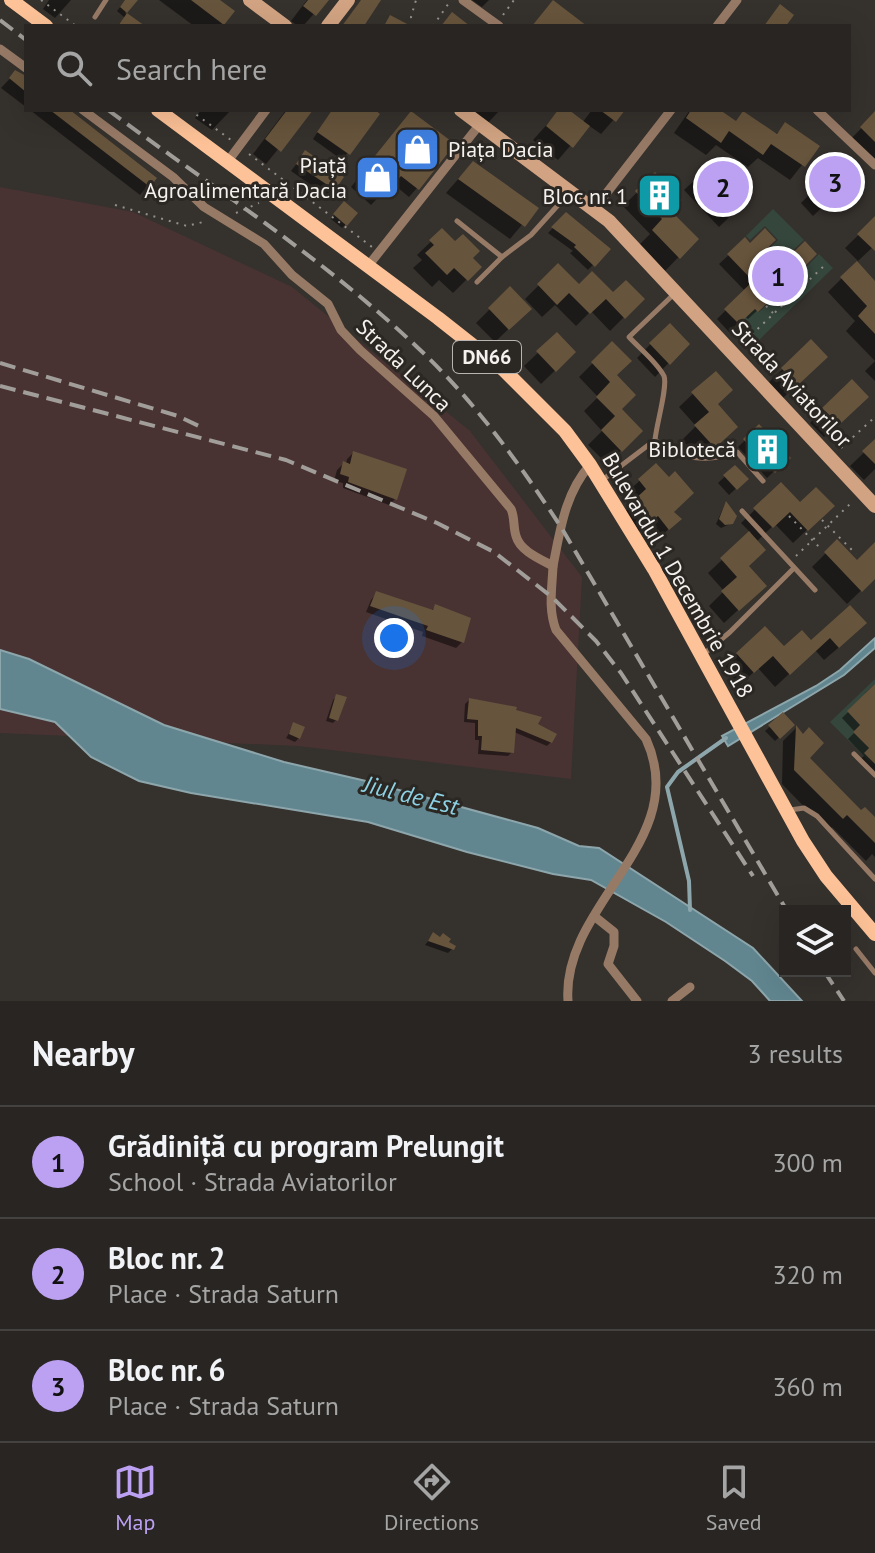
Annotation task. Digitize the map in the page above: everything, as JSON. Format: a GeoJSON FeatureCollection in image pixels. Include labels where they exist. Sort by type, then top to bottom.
{"type":"FeatureCollection","features":[{"type":"Feature","properties":{"kind":"main road"},"geometry":{"type":"LineString","coordinates":[[11,0],[43,24]]}},
{"type":"Feature","properties":{"kind":"main road","name":"Bulevardul 1 Decembrie 1918"},"geometry":{"type":"LineString","coordinates":[[161,112],[504,370],[565,431],[590,465],[654,569],[745,737],[826,876],[875,934]]}},
{"type":"Feature","properties":{"kind":"street"},"geometry":{"type":"LineString","coordinates":[[250,0],[282,24]]}},
{"type":"Feature","properties":{"kind":"street"},"geometry":{"type":"LineString","coordinates":[[330,24],[348,0]]}},
{"type":"Feature","properties":{"kind":"street"},"geometry":{"type":"LineString","coordinates":[[463,0],[497,24]]}},
{"type":"Feature","properties":{"kind":"street"},"geometry":{"type":"LineString","coordinates":[[719,24],[737,0]]}},
{"type":"Feature","properties":{"kind":"street"},"geometry":{"type":"LineString","coordinates":[[0,49],[24,67]]}},
{"type":"Feature","properties":{"kind":"street","name":"Strada Lunca"},"geometry":{"type":"LineString","coordinates":[[86,112],[173,177],[191,197],[219,218],[264,244],[292,275],[328,304],[341,330],[434,416],[511,509],[516,521],[515,534],[521,545],[553,566]]}},
{"type":"Feature","properties":{"kind":"street"},"geometry":{"type":"LineString","coordinates":[[228,161],[264,112]]}},
{"type":"Feature","properties":{"kind":"street","name":"Strada Aviatorilor"},"geometry":{"type":"LineString","coordinates":[[464,112],[595,208],[875,506]]}},
{"type":"Feature","properties":{"kind":"street"},"geometry":{"type":"LineString","coordinates":[[595,208],[669,112]]}},
{"type":"Feature","properties":{"kind":"street"},"geometry":{"type":"LineString","coordinates":[[819,112],[875,165]]}},
{"type":"Feature","properties":{"kind":"street"},"geometry":{"type":"LineString","coordinates":[[368,266],[480,124]]}},
{"type":"Feature","properties":{"kind":"street"},"geometry":{"type":"LineString","coordinates":[[568,1001],[569,974],[574,956],[647,829],[655,805],[654,756],[646,739],[556,630],[551,617],[553,566],[561,527],[573,488],[590,465]]}},
{"type":"Feature","properties":{"kind":"street"},"geometry":{"type":"LineString","coordinates":[[597,912],[614,932],[614,946],[608,964],[637,1001]]}},
{"type":"Feature","properties":{"kind":"street"},"geometry":{"type":"LineString","coordinates":[[672,1001],[690,987]]}},
{"type":"Feature","properties":{"kind":"lane"},"geometry":{"type":"LineString","coordinates":[[95,17],[106,0]]}},
{"type":"Feature","properties":{"kind":"lane"},"geometry":{"type":"LineString","coordinates":[[477,282],[502,257],[531,235],[571,190]]}},
{"type":"Feature","properties":{"kind":"lane"},"geometry":{"type":"LineString","coordinates":[[457,221],[502,257]]}},
{"type":"Feature","properties":{"kind":"lane"},"geometry":{"type":"LineString","coordinates":[[600,481],[655,440],[657,417],[666,386],[661,371],[629,337],[676,291]]}},
{"type":"Feature","properties":{"kind":"lane"},"geometry":{"type":"LineString","coordinates":[[655,440],[668,452],[690,458],[709,458],[737,452],[763,481]]}},
{"type":"Feature","properties":{"kind":"lane"},"geometry":{"type":"LineString","coordinates":[[742,511],[815,590]]}},
{"type":"Feature","properties":{"kind":"lane"},"geometry":{"type":"LineString","coordinates":[[701,656],[730,632],[794,568]]}},
{"type":"Feature","properties":{"kind":"lane"},"geometry":{"type":"LineString","coordinates":[[854,754],[875,775]]}},
{"type":"Feature","properties":{"kind":"lane"},"geometry":{"type":"LineString","coordinates":[[786,810],[804,808],[812,811],[875,879]]}},
{"type":"Feature","properties":{"kind":"lane"},"geometry":{"type":"LineString","coordinates":[[856,949],[875,973]]}},
{"type":"Feature","properties":{"kind":"path"},"geometry":{"type":"LineString","coordinates":[[41,0],[73,24]]}},
{"type":"Feature","properties":{"kind":"path"},"geometry":{"type":"LineString","coordinates":[[412,24],[416,0]]}},
{"type":"Feature","properties":{"kind":"path"},"geometry":{"type":"LineString","coordinates":[[434,24],[451,0]]}},
{"type":"Feature","properties":{"kind":"path"},"geometry":{"type":"LineString","coordinates":[[499,24],[514,0]]}},
{"type":"Feature","properties":{"kind":"path"},"geometry":{"type":"LineString","coordinates":[[193,112],[379,252]]}},
{"type":"Feature","properties":{"kind":"path"},"geometry":{"type":"LineString","coordinates":[[115,205],[187,226],[246,211],[276,197],[288,182]]}},
{"type":"Feature","properties":{"kind":"path"},"geometry":{"type":"LineString","coordinates":[[746,340],[825,265]]}},
{"type":"Feature","properties":{"kind":"path"},"geometry":{"type":"LineString","coordinates":[[781,293],[788,300]]}},
{"type":"Feature","properties":{"kind":"path"},"geometry":{"type":"LineString","coordinates":[[766,306],[773,314]]}},
{"type":"Feature","properties":{"kind":"path"},"geometry":{"type":"LineString","coordinates":[[831,458],[875,417]]}},
{"type":"Feature","properties":{"kind":"path"},"geometry":{"type":"LineString","coordinates":[[789,562],[850,504]]}},
{"type":"Feature","properties":{"kind":"path"},"geometry":{"type":"LineString","coordinates":[[789,516],[822,550]]}},
{"type":"Feature","properties":{"kind":"path"},"geometry":{"type":"LineString","coordinates":[[822,520],[856,554]]}},
{"type":"Feature","properties":{"kind":"shaded area"},"geometry":{"type":"Polygon","coordinates":[[[0,187],[133,212],[292,287],[470,431],[582,577],[571,779],[298,746],[0,733],[0,187]]]}},
{"type":"Feature","properties":{"kind":"green space"},"geometry":{"type":"Polygon","coordinates":[[[773,209],[804,240],[782,261],[785,264],[780,269],[765,253],[778,240],[765,226],[750,240],[746,236],[773,209]]]}},
{"type":"Feature","properties":{"kind":"green space"},"geometry":{"type":"Polygon","coordinates":[[[819,254],[833,268],[758,341],[740,323],[755,309],[759,312],[782,291],[786,293],[808,271],[805,268],[819,254]]]}},
{"type":"Feature","properties":{"kind":"green space"},"geometry":{"type":"Polygon","coordinates":[[[875,679],[875,684],[865,693],[875,704],[866,720],[853,732],[869,748],[864,753],[875,767],[830,722],[875,679]]]}},
{"type":"Feature","properties":{"kind":"water"},"geometry":{"type":"Polygon","coordinates":[[[875,638],[875,648],[844,675],[728,746],[722,736],[816,686],[840,670],[875,638]]]}},
{"type":"Feature","properties":{"kind":"water","name":"Jiul de Est"},"geometry":{"type":"Polygon","coordinates":[[[0,650],[29,659],[164,725],[284,762],[538,828],[579,846],[599,848],[753,948],[802,1001],[770,1001],[752,981],[725,961],[666,922],[591,880],[553,874],[467,852],[368,822],[191,793],[139,781],[91,757],[55,722],[0,709],[0,650]]]}},
{"type":"Feature","properties":{"kind":"building"},"geometry":{"type":"Polygon","coordinates":[[[125,0],[138,0],[127,13],[120,7],[125,0]]]}},
{"type":"Feature","properties":{"kind":"building"},"geometry":{"type":"Polygon","coordinates":[[[191,0],[220,0],[235,11],[223,24],[191,0]]]}},
{"type":"Feature","properties":{"kind":"building"},"geometry":{"type":"Polygon","coordinates":[[[308,0],[329,0],[316,16],[303,6],[308,0]]]}},
{"type":"Feature","properties":{"kind":"building"},"geometry":{"type":"Polygon","coordinates":[[[361,0],[381,0],[365,24],[343,24],[361,0]]]}},
{"type":"Feature","properties":{"kind":"building"},"geometry":{"type":"Polygon","coordinates":[[[553,0],[584,24],[534,24],[553,0]]]}},
{"type":"Feature","properties":{"kind":"building"},"geometry":{"type":"Polygon","coordinates":[[[780,4],[794,15],[787,24],[765,24],[780,4]]]}},
{"type":"Feature","properties":{"kind":"building"},"geometry":{"type":"Polygon","coordinates":[[[452,12],[467,24],[443,24],[452,12]]]}},
{"type":"Feature","properties":{"kind":"building"},"geometry":{"type":"Polygon","coordinates":[[[127,13],[142,24],[119,24],[127,13]]]}},
{"type":"Feature","properties":{"kind":"building"},"geometry":{"type":"Polygon","coordinates":[[[390,15],[407,24],[385,24],[390,15]]]}},
{"type":"Feature","properties":{"kind":"building"},"geometry":{"type":"Polygon","coordinates":[[[15,70],[24,75],[24,90],[9,78],[15,70]]]}},
{"type":"Feature","properties":{"kind":"building"},"geometry":{"type":"Polygon","coordinates":[[[875,111],[875,142],[860,127],[875,111]]]}},
{"type":"Feature","properties":{"kind":"building"},"geometry":{"type":"Polygon","coordinates":[[[53,112],[73,112],[157,178],[150,187],[53,112]]]}},
{"type":"Feature","properties":{"kind":"building"},"geometry":{"type":"Polygon","coordinates":[[[285,112],[311,112],[281,152],[265,139],[285,112]]]}},
{"type":"Feature","properties":{"kind":"building"},"geometry":{"type":"Polygon","coordinates":[[[331,112],[380,114],[350,155],[317,132],[331,112]]]}},
{"type":"Feature","properties":{"kind":"building","name":"Piața Dacia"},"geometry":{"type":"Polygon","coordinates":[[[410,112],[455,144],[419,190],[401,176],[381,198],[358,177],[410,112]]]}},
{"type":"Feature","properties":{"kind":"building"},"geometry":{"type":"Polygon","coordinates":[[[556,112],[572,112],[590,126],[573,148],[546,126],[556,112]]]}},
{"type":"Feature","properties":{"kind":"building"},"geometry":{"type":"Polygon","coordinates":[[[603,112],[624,112],[616,122],[603,112]]]}},
{"type":"Feature","properties":{"kind":"building"},"geometry":{"type":"Polygon","coordinates":[[[690,112],[723,112],[736,121],[744,112],[777,134],[785,122],[820,146],[805,167],[771,144],[763,155],[729,131],[721,143],[686,118],[690,112]]]}},
{"type":"Feature","properties":{"kind":"building"},"geometry":{"type":"Polygon","coordinates":[[[305,150],[344,177],[335,190],[296,164],[305,150]]]}},
{"type":"Feature","properties":{"kind":"building"},"geometry":{"type":"Polygon","coordinates":[[[713,160],[750,199],[734,215],[696,175],[713,160]]]}},
{"type":"Feature","properties":{"kind":"building"},"geometry":{"type":"Polygon","coordinates":[[[841,160],[857,177],[828,204],[813,188],[841,160]]]}},
{"type":"Feature","properties":{"kind":"building"},"geometry":{"type":"Polygon","coordinates":[[[473,161],[539,208],[525,227],[458,179],[473,161]]]}},
{"type":"Feature","properties":{"kind":"building"},"geometry":{"type":"Polygon","coordinates":[[[655,172],[682,200],[671,211],[699,239],[680,259],[652,230],[662,219],[635,191],[655,172]]]}},
{"type":"Feature","properties":{"kind":"building"},"geometry":{"type":"Polygon","coordinates":[[[344,201],[358,213],[347,226],[333,214],[344,201]]]}},
{"type":"Feature","properties":{"kind":"building"},"geometry":{"type":"Polygon","coordinates":[[[566,212],[611,249],[595,267],[574,247],[576,245],[551,227],[566,212]]]}},
{"type":"Feature","properties":{"kind":"building"},"geometry":{"type":"Polygon","coordinates":[[[875,216],[875,251],[857,234],[875,216]]]}},
{"type":"Feature","properties":{"kind":"building"},"geometry":{"type":"Polygon","coordinates":[[[442,228],[455,241],[463,234],[480,251],[473,258],[482,267],[468,281],[454,268],[447,275],[425,253],[434,245],[429,240],[442,228]]]}},
{"type":"Feature","properties":{"kind":"building"},"geometry":{"type":"Polygon","coordinates":[[[765,228],[776,240],[762,253],[777,268],[805,241],[817,254],[803,268],[806,271],[786,291],[783,288],[758,312],[755,309],[739,324],[724,309],[753,281],[727,254],[745,237],[750,243],[765,228]]]}},
{"type":"Feature","properties":{"kind":"building"},"geometry":{"type":"Polygon","coordinates":[[[857,261],[875,281],[875,334],[858,316],[867,306],[840,277],[857,261]]]}},
{"type":"Feature","properties":{"kind":"building"},"geometry":{"type":"Polygon","coordinates":[[[558,263],[579,284],[592,271],[613,292],[626,280],[645,299],[625,319],[606,299],[590,314],[569,293],[557,305],[537,284],[558,263]]]}},
{"type":"Feature","properties":{"kind":"building"},"geometry":{"type":"Polygon","coordinates":[[[510,286],[532,309],[509,330],[488,308],[510,286]]]}},
{"type":"Feature","properties":{"kind":"building"},"geometry":{"type":"Polygon","coordinates":[[[670,323],[690,344],[670,365],[649,343],[670,323]]]}},
{"type":"Feature","properties":{"kind":"building"},"geometry":{"type":"Polygon","coordinates":[[[557,332],[576,352],[556,372],[536,351],[557,332]]]}},
{"type":"Feature","properties":{"kind":"building"},"geometry":{"type":"Polygon","coordinates":[[[811,339],[828,357],[798,385],[781,368],[811,339]]]}},
{"type":"Feature","properties":{"kind":"building"},"geometry":{"type":"Polygon","coordinates":[[[612,341],[632,361],[617,375],[636,395],[622,409],[643,431],[622,452],[601,430],[615,416],[596,397],[610,382],[591,362],[612,341]]]}},
{"type":"Feature","properties":{"kind":"building"},"geometry":{"type":"Polygon","coordinates":[[[716,371],[733,390],[718,404],[738,427],[715,448],[694,425],[709,412],[691,392],[716,371]]]}},
{"type":"Feature","properties":{"kind":"building"},"geometry":{"type":"Polygon","coordinates":[[[852,379],[869,397],[839,425],[822,408],[852,379]]]}},
{"type":"Feature","properties":{"kind":"building","name":"Biblotecă"},"geometry":{"type":"Polygon","coordinates":[[[759,424],[791,458],[775,473],[743,439],[759,424]]]}},
{"type":"Feature","properties":{"kind":"building"},"geometry":{"type":"Polygon","coordinates":[[[875,439],[875,464],[862,451],[875,439]]]}},
{"type":"Feature","properties":{"kind":"building"},"geometry":{"type":"Polygon","coordinates":[[[353,451],[407,469],[397,500],[348,482],[349,477],[340,474],[343,461],[350,464],[353,451]]]}},
{"type":"Feature","properties":{"kind":"building"},"geometry":{"type":"Polygon","coordinates":[[[656,463],[669,477],[675,471],[694,493],[674,512],[682,519],[669,530],[658,516],[652,521],[634,500],[646,489],[638,479],[656,463]]]}},
{"type":"Feature","properties":{"kind":"building"},"geometry":{"type":"Polygon","coordinates":[[[735,465],[749,479],[737,490],[723,475],[735,465]]]}},
{"type":"Feature","properties":{"kind":"building"},"geometry":{"type":"Polygon","coordinates":[[[781,482],[800,502],[816,487],[835,506],[808,531],[790,512],[773,528],[753,508],[781,482]]]}},
{"type":"Feature","properties":{"kind":"building"},"geometry":{"type":"Polygon","coordinates":[[[726,501],[737,516],[733,524],[725,525],[719,519],[726,501]]]}},
{"type":"Feature","properties":{"kind":"building"},"geometry":{"type":"Polygon","coordinates":[[[749,531],[766,550],[749,566],[767,586],[739,611],[721,591],[737,577],[720,558],[749,531]]]}},
{"type":"Feature","properties":{"kind":"building"},"geometry":{"type":"Polygon","coordinates":[[[837,539],[857,560],[875,542],[875,579],[862,592],[824,552],[837,539]]]}},
{"type":"Feature","properties":{"kind":"building"},"geometry":{"type":"Polygon","coordinates":[[[376,591],[433,610],[435,604],[471,618],[464,643],[426,630],[428,626],[370,606],[376,591]]]}},
{"type":"Feature","properties":{"kind":"building"},"geometry":{"type":"Polygon","coordinates":[[[850,605],[867,623],[839,648],[830,638],[790,675],[773,656],[754,673],[736,653],[765,626],[784,646],[802,630],[811,640],[850,605]]]}},
{"type":"Feature","properties":{"kind":"building"},"geometry":{"type":"Polygon","coordinates":[[[875,684],[875,764],[864,753],[869,748],[853,732],[860,725],[847,711],[875,684]]]}},
{"type":"Feature","properties":{"kind":"building"},"geometry":{"type":"Polygon","coordinates":[[[336,694],[347,697],[338,721],[329,718],[336,694]]]}},
{"type":"Feature","properties":{"kind":"building"},"geometry":{"type":"Polygon","coordinates":[[[469,698],[517,707],[516,710],[542,717],[538,724],[557,734],[552,743],[516,728],[514,753],[481,750],[478,720],[467,719],[469,698]]]}},
{"type":"Feature","properties":{"kind":"building"},"geometry":{"type":"Polygon","coordinates":[[[783,712],[795,725],[780,739],[768,725],[783,712]]]}},
{"type":"Feature","properties":{"kind":"building"},"geometry":{"type":"Polygon","coordinates":[[[293,722],[305,727],[300,739],[289,734],[293,722]]]}},
{"type":"Feature","properties":{"kind":"building"},"geometry":{"type":"Polygon","coordinates":[[[796,725],[803,734],[809,727],[824,743],[810,758],[861,810],[865,807],[875,817],[875,843],[847,815],[843,819],[794,770],[796,725]]]}},
{"type":"Feature","properties":{"kind":"building"},"geometry":{"type":"Polygon","coordinates":[[[433,932],[440,937],[443,933],[451,939],[449,942],[456,946],[454,950],[428,941],[433,932]]]}},
{"type":"Feature","properties":{"kind":"waterway"},"geometry":{"type":"LineString","coordinates":[[690,910],[689,881],[667,787],[678,772],[726,738]]}},
{"type":"Feature","properties":{"kind":"railway"},"geometry":{"type":"LineString","coordinates":[[0,20],[24,38]]}},
{"type":"Feature","properties":{"kind":"railway"},"geometry":{"type":"LineString","coordinates":[[111,112],[344,283],[438,367],[476,410],[561,527],[783,905]]}},
{"type":"Feature","properties":{"kind":"railway"},"geometry":{"type":"LineString","coordinates":[[0,363],[178,416],[205,429]]}},
{"type":"Feature","properties":{"kind":"railway"},"geometry":{"type":"LineString","coordinates":[[0,386],[286,460],[437,523],[494,552],[552,597],[596,641],[621,673],[753,876]]}},
{"type":"Feature","properties":{"kind":"railway"},"geometry":{"type":"LineString","coordinates":[[828,977],[844,1001]]}},
{"type":"Feature","properties":{"kind":"place","name":"Piața Dacia"},"geometry":{"type":"Point","coordinates":[417,149]}},
{"type":"Feature","properties":{"kind":"place","name":"Piață Agroalimentară Dacia"},"geometry":{"type":"Point","coordinates":[378,178]}},
{"type":"Feature","properties":{"kind":"place","name":"Bloc nr. 6"},"geometry":{"type":"Point","coordinates":[835,182]}},
{"type":"Feature","properties":{"kind":"place","name":"Bloc nr. 2"},"geometry":{"type":"Point","coordinates":[723,187]}},
{"type":"Feature","properties":{"kind":"place","name":"Bloc nr. 1"},"geometry":{"type":"Point","coordinates":[659,196]}},
{"type":"Feature","properties":{"kind":"place","name":"Grădiniță cu program Prelungit"},"geometry":{"type":"Point","coordinates":[778,276]}},
{"type":"Feature","properties":{"kind":"place","name":"Biblotecă"},"geometry":{"type":"Point","coordinates":[767,449]}}]}
